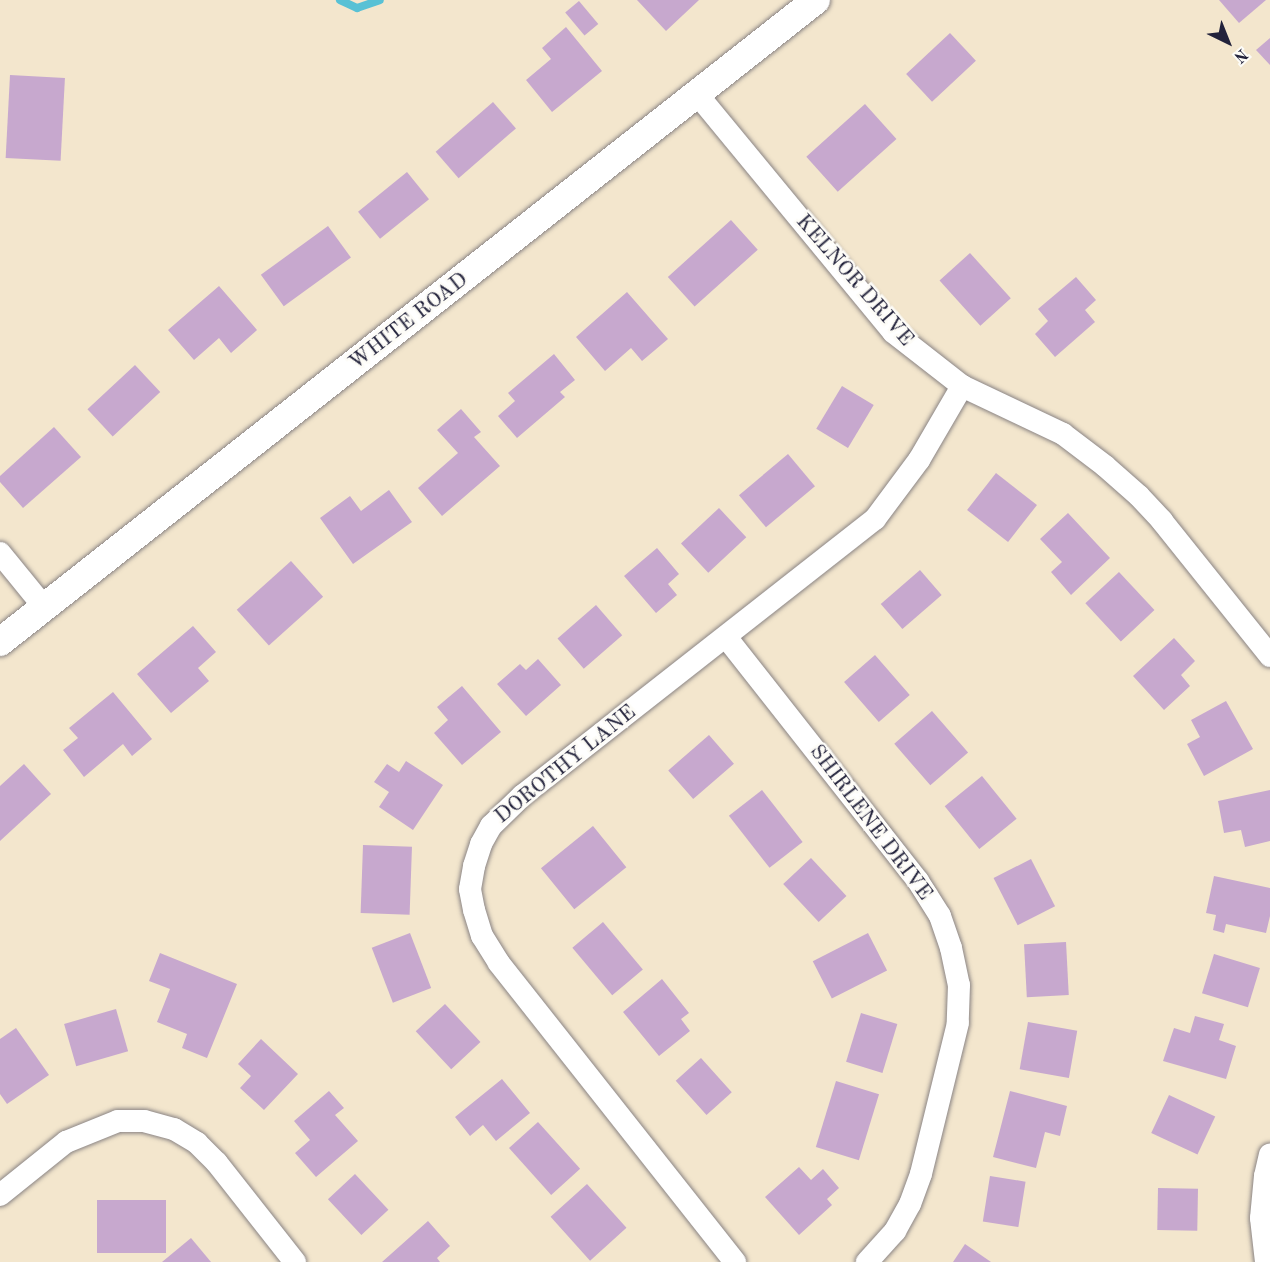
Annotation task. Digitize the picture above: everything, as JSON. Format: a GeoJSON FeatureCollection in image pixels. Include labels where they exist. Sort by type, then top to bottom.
{"type":"FeatureCollection","features":[{"type":"Feature","properties":{"kind":"street","name":"WHITE ROAD"},"geometry":{"type":"LineString","coordinates":[[0,642],[816,0]]}},
{"type":"Feature","properties":{"kind":"street","name":"KELNOR DRIVE"},"geometry":{"type":"LineString","coordinates":[[697,94],[893,332],[962,386],[1063,434],[1105,466],[1139,496],[1162,522],[1270,656]]}},
{"type":"Feature","properties":{"kind":"street","name":"DOROTHY LANE"},"geometry":{"type":"LineString","coordinates":[[735,1262],[499,963],[482,936],[470,889],[481,844],[491,826],[523,795],[875,519],[919,460],[962,386]]}},
{"type":"Feature","properties":{"kind":"street"},"geometry":{"type":"LineString","coordinates":[[0,553],[44,607]]}},
{"type":"Feature","properties":{"kind":"street","name":"SHIRLENE DRIVE"},"geometry":{"type":"LineString","coordinates":[[726,637],[918,881],[940,916],[951,948],[959,985],[957,1023],[921,1174],[910,1204],[895,1231],[867,1262]]}},
{"type":"Feature","properties":{"kind":"street"},"geometry":{"type":"LineString","coordinates":[[7,1189],[66,1142],[118,1121],[144,1121],[174,1129],[197,1143],[217,1163],[295,1262]]}},
{"type":"Feature","properties":{"kind":"street"},"geometry":{"type":"LineString","coordinates":[[1266,1262],[1261,1218],[1265,1176],[1270,1155]]}},
{"type":"Feature","properties":{"kind":"building"},"geometry":{"type":"Polygon","coordinates":[[[637,0],[699,0],[666,31],[637,0]]]}},
{"type":"Feature","properties":{"kind":"building"},"geometry":{"type":"Polygon","coordinates":[[[1219,0],[1266,0],[1239,23],[1219,0]]]}},
{"type":"Feature","properties":{"kind":"building"},"geometry":{"type":"Polygon","coordinates":[[[579,1],[598,24],[584,36],[565,13],[579,1]]]}},
{"type":"Feature","properties":{"kind":"building"},"geometry":{"type":"Polygon","coordinates":[[[566,27],[602,71],[552,112],[526,80],[551,59],[542,48],[566,27]]]}},
{"type":"Feature","properties":{"kind":"building"},"geometry":{"type":"Polygon","coordinates":[[[950,33],[976,61],[932,102],[906,74],[950,33]]]}},
{"type":"Feature","properties":{"kind":"building"},"geometry":{"type":"Polygon","coordinates":[[[1270,38],[1270,65],[1256,50],[1270,38]]]}},
{"type":"Feature","properties":{"kind":"building"},"geometry":{"type":"Polygon","coordinates":[[[10,75],[65,78],[61,161],[6,158],[10,75]]]}},
{"type":"Feature","properties":{"kind":"building"},"geometry":{"type":"Polygon","coordinates":[[[493,102],[516,128],[459,178],[436,152],[493,102]]]}},
{"type":"Feature","properties":{"kind":"building"},"geometry":{"type":"Polygon","coordinates":[[[865,104],[896,139],[838,192],[806,157],[865,104]]]}},
{"type":"Feature","properties":{"kind":"building"},"geometry":{"type":"Polygon","coordinates":[[[407,172],[429,199],[380,239],[358,212],[407,172]]]}},
{"type":"Feature","properties":{"kind":"building"},"geometry":{"type":"Polygon","coordinates":[[[731,220],[758,250],[695,307],[668,277],[731,220]]]}},
{"type":"Feature","properties":{"kind":"building"},"geometry":{"type":"Polygon","coordinates":[[[328,226],[351,258],[284,306],[261,275],[328,226]]]}},
{"type":"Feature","properties":{"kind":"building"},"geometry":{"type":"Polygon","coordinates":[[[970,253],[1011,298],[980,326],[940,280],[970,253]]]}},
{"type":"Feature","properties":{"kind":"building"},"geometry":{"type":"Polygon","coordinates":[[[1076,277],[1096,300],[1085,310],[1095,322],[1055,357],[1035,334],[1048,321],[1038,309],[1076,277]]]}},
{"type":"Feature","properties":{"kind":"building"},"geometry":{"type":"Polygon","coordinates":[[[219,286],[257,330],[231,353],[219,338],[194,360],[168,330],[219,286]]]}},
{"type":"Feature","properties":{"kind":"building"},"geometry":{"type":"Polygon","coordinates":[[[627,292],[668,339],[642,361],[631,348],[605,371],[576,337],[627,292]]]}},
{"type":"Feature","properties":{"kind":"building"},"geometry":{"type":"Polygon","coordinates":[[[554,354],[575,380],[560,392],[565,397],[517,438],[498,416],[515,401],[508,393],[554,354]]]}},
{"type":"Feature","properties":{"kind":"building"},"geometry":{"type":"Polygon","coordinates":[[[135,365],[160,392],[113,436],[87,409],[135,365]]]}},
{"type":"Feature","properties":{"kind":"building"},"geometry":{"type":"Polygon","coordinates":[[[842,386],[874,405],[848,448],[816,429],[842,386]]]}},
{"type":"Feature","properties":{"kind":"building"},"geometry":{"type":"Polygon","coordinates":[[[461,409],[481,432],[474,437],[500,466],[442,516],[418,488],[458,453],[437,430],[461,409]]]}},
{"type":"Feature","properties":{"kind":"building"},"geometry":{"type":"Polygon","coordinates":[[[54,427],[81,457],[23,508],[0,482],[0,476],[54,427]]]}},
{"type":"Feature","properties":{"kind":"building"},"geometry":{"type":"Polygon","coordinates":[[[788,454],[815,486],[766,527],[739,495],[788,454]]]}},
{"type":"Feature","properties":{"kind":"building"},"geometry":{"type":"Polygon","coordinates":[[[996,473],[1037,505],[1008,542],[967,510],[996,473]]]}},
{"type":"Feature","properties":{"kind":"building"},"geometry":{"type":"Polygon","coordinates":[[[389,490],[412,522],[353,564],[320,518],[350,496],[361,511],[389,490]]]}},
{"type":"Feature","properties":{"kind":"building"},"geometry":{"type":"Polygon","coordinates":[[[719,508],[746,537],[708,573],[681,543],[719,508]]]}},
{"type":"Feature","properties":{"kind":"building"},"geometry":{"type":"Polygon","coordinates":[[[1068,513],[1110,558],[1071,595],[1051,572],[1062,562],[1040,539],[1068,513]]]}},
{"type":"Feature","properties":{"kind":"building"},"geometry":{"type":"Polygon","coordinates":[[[657,548],[679,574],[668,584],[677,595],[656,613],[624,576],[657,548]]]}},
{"type":"Feature","properties":{"kind":"building"},"geometry":{"type":"Polygon","coordinates":[[[291,561],[323,597],[269,646],[237,610],[291,561]]]}},
{"type":"Feature","properties":{"kind":"building"},"geometry":{"type":"Polygon","coordinates":[[[920,570],[942,595],[902,629],[881,604],[920,570]]]}},
{"type":"Feature","properties":{"kind":"building"},"geometry":{"type":"Polygon","coordinates":[[[1119,572],[1154,610],[1121,641],[1085,603],[1119,572]]]}},
{"type":"Feature","properties":{"kind":"building"},"geometry":{"type":"Polygon","coordinates":[[[596,605],[622,635],[584,669],[558,638],[596,605]]]}},
{"type":"Feature","properties":{"kind":"building"},"geometry":{"type":"Polygon","coordinates":[[[193,626],[216,652],[198,668],[209,681],[171,713],[137,674],[193,626]]]}},
{"type":"Feature","properties":{"kind":"building"},"geometry":{"type":"Polygon","coordinates":[[[1174,638],[1195,661],[1181,675],[1190,686],[1164,710],[1133,676],[1174,638]]]}},
{"type":"Feature","properties":{"kind":"building"},"geometry":{"type":"Polygon","coordinates":[[[875,655],[910,695],[879,722],[844,682],[875,655]]]}},
{"type":"Feature","properties":{"kind":"building"},"geometry":{"type":"Polygon","coordinates":[[[538,659],[561,685],[526,716],[497,684],[520,664],[526,670],[538,659]]]}},
{"type":"Feature","properties":{"kind":"building"},"geometry":{"type":"Polygon","coordinates":[[[462,686],[501,732],[462,765],[434,733],[448,720],[437,707],[462,686]]]}},
{"type":"Feature","properties":{"kind":"building"},"geometry":{"type":"Polygon","coordinates":[[[113,692],[152,739],[132,756],[123,744],[84,777],[63,750],[78,738],[69,728],[113,692]]]}},
{"type":"Feature","properties":{"kind":"building"},"geometry":{"type":"Polygon","coordinates":[[[1226,701],[1253,749],[1204,776],[1187,744],[1200,737],[1191,720],[1226,701]]]}},
{"type":"Feature","properties":{"kind":"building"},"geometry":{"type":"Polygon","coordinates":[[[932,711],[968,753],[930,785],[894,744],[932,711]]]}},
{"type":"Feature","properties":{"kind":"building"},"geometry":{"type":"Polygon","coordinates":[[[709,735],[734,764],[693,799],[668,770],[709,735]]]}},
{"type":"Feature","properties":{"kind":"building"},"geometry":{"type":"Polygon","coordinates":[[[406,761],[443,785],[413,830],[379,807],[389,792],[374,782],[387,764],[399,772],[406,761]]]}},
{"type":"Feature","properties":{"kind":"building"},"geometry":{"type":"Polygon","coordinates":[[[24,764],[51,794],[0,841],[0,786],[24,764]]]}},
{"type":"Feature","properties":{"kind":"building"},"geometry":{"type":"Polygon","coordinates":[[[982,776],[1017,819],[979,849],[945,806],[982,776]]]}},
{"type":"Feature","properties":{"kind":"building"},"geometry":{"type":"Polygon","coordinates":[[[762,790],[803,842],[770,868],[729,816],[762,790]]]}},
{"type":"Feature","properties":{"kind":"building"},"geometry":{"type":"Polygon","coordinates":[[[1270,790],[1270,841],[1245,847],[1241,830],[1224,833],[1218,801],[1270,790]]]}},
{"type":"Feature","properties":{"kind":"building"},"geometry":{"type":"Polygon","coordinates":[[[593,826],[626,867],[574,909],[541,868],[593,826]]]}},
{"type":"Feature","properties":{"kind":"building"},"geometry":{"type":"Polygon","coordinates":[[[363,845],[412,847],[410,915],[361,913],[363,845]]]}},
{"type":"Feature","properties":{"kind":"building"},"geometry":{"type":"Polygon","coordinates":[[[811,858],[846,896],[819,922],[783,884],[811,858]]]}},
{"type":"Feature","properties":{"kind":"building"},"geometry":{"type":"Polygon","coordinates":[[[1031,859],[1055,906],[1018,925],[994,878],[1031,859]]]}},
{"type":"Feature","properties":{"kind":"building"},"geometry":{"type":"Polygon","coordinates":[[[1214,876],[1270,888],[1270,916],[1266,933],[1226,924],[1224,933],[1213,930],[1216,915],[1206,913],[1214,876]]]}},
{"type":"Feature","properties":{"kind":"building"},"geometry":{"type":"Polygon","coordinates":[[[603,922],[643,969],[612,995],[572,948],[603,922]]]}},
{"type":"Feature","properties":{"kind":"building"},"geometry":{"type":"Polygon","coordinates":[[[410,933],[431,988],[393,1003],[372,948],[410,933]]]}},
{"type":"Feature","properties":{"kind":"building"},"geometry":{"type":"Polygon","coordinates":[[[868,933],[887,970],[832,999],[813,961],[868,933]]]}},
{"type":"Feature","properties":{"kind":"building"},"geometry":{"type":"Polygon","coordinates":[[[1066,942],[1069,995],[1027,997],[1024,944],[1066,942]]]}},
{"type":"Feature","properties":{"kind":"building"},"geometry":{"type":"Polygon","coordinates":[[[160,953],[237,984],[207,1058],[182,1048],[187,1034],[157,1022],[170,989],[149,981],[160,953]]]}},
{"type":"Feature","properties":{"kind":"building"},"geometry":{"type":"Polygon","coordinates":[[[1214,954],[1260,968],[1248,1007],[1202,993],[1214,954]]]}},
{"type":"Feature","properties":{"kind":"building"},"geometry":{"type":"Polygon","coordinates":[[[662,979],[689,1013],[681,1019],[690,1031],[659,1056],[623,1012],[662,979]]]}},
{"type":"Feature","properties":{"kind":"building"},"geometry":{"type":"Polygon","coordinates":[[[445,1004],[480,1042],[451,1069],[416,1031],[445,1004]]]}},
{"type":"Feature","properties":{"kind":"building"},"geometry":{"type":"Polygon","coordinates":[[[116,1009],[128,1051],[76,1066],[64,1024],[116,1009]]]}},
{"type":"Feature","properties":{"kind":"building"},"geometry":{"type":"Polygon","coordinates":[[[861,1013],[897,1024],[882,1073],[846,1062],[861,1013]]]}},
{"type":"Feature","properties":{"kind":"building"},"geometry":{"type":"Polygon","coordinates":[[[1195,1016],[1224,1024],[1219,1040],[1236,1046],[1226,1079],[1163,1061],[1174,1028],[1190,1033],[1195,1016]]]}},
{"type":"Feature","properties":{"kind":"building"},"geometry":{"type":"Polygon","coordinates":[[[1028,1022],[1077,1031],[1069,1078],[1020,1069],[1028,1022]]]}},
{"type":"Feature","properties":{"kind":"building"},"geometry":{"type":"Polygon","coordinates":[[[16,1028],[49,1075],[7,1104],[0,1094],[0,1039],[16,1028]]]}},
{"type":"Feature","properties":{"kind":"building"},"geometry":{"type":"Polygon","coordinates":[[[261,1039],[298,1074],[264,1110],[240,1088],[251,1076],[238,1064],[261,1039]]]}},
{"type":"Feature","properties":{"kind":"building"},"geometry":{"type":"Polygon","coordinates":[[[701,1058],[732,1092],[707,1115],[676,1081],[701,1058]]]}},
{"type":"Feature","properties":{"kind":"building"},"geometry":{"type":"Polygon","coordinates":[[[502,1079],[530,1113],[496,1141],[483,1125],[470,1136],[455,1117],[502,1079]]]}},
{"type":"Feature","properties":{"kind":"building"},"geometry":{"type":"Polygon","coordinates":[[[836,1081],[879,1094],[859,1160],[816,1147],[836,1081]]]}},
{"type":"Feature","properties":{"kind":"building"},"geometry":{"type":"Polygon","coordinates":[[[329,1091],[344,1108],[335,1115],[358,1141],[316,1177],[295,1153],[310,1140],[294,1121],[329,1091]]]}},
{"type":"Feature","properties":{"kind":"building"},"geometry":{"type":"Polygon","coordinates":[[[1010,1091],[1067,1106],[1060,1136],[1045,1132],[1036,1168],[993,1157],[1010,1091]]]}},
{"type":"Feature","properties":{"kind":"building"},"geometry":{"type":"Polygon","coordinates":[[[1169,1095],[1215,1117],[1197,1155],[1151,1133],[1169,1095]]]}},
{"type":"Feature","properties":{"kind":"building"},"geometry":{"type":"Polygon","coordinates":[[[538,1122],[580,1169],[551,1195],[509,1148],[538,1122]]]}},
{"type":"Feature","properties":{"kind":"building"},"geometry":{"type":"Polygon","coordinates":[[[799,1167],[811,1180],[823,1169],[839,1188],[827,1199],[832,1205],[799,1235],[765,1197],[799,1167]]]}},
{"type":"Feature","properties":{"kind":"building"},"geometry":{"type":"Polygon","coordinates":[[[355,1174],[388,1210],[361,1235],[328,1199],[355,1174]]]}},
{"type":"Feature","properties":{"kind":"building"},"geometry":{"type":"Polygon","coordinates":[[[990,1176],[1026,1182],[1018,1227],[983,1221],[990,1176]]]}},
{"type":"Feature","properties":{"kind":"building"},"geometry":{"type":"Polygon","coordinates":[[[587,1184],[626,1228],[590,1261],[551,1217],[587,1184]]]}},
{"type":"Feature","properties":{"kind":"building"},"geometry":{"type":"Polygon","coordinates":[[[1158,1188],[1198,1189],[1197,1231],[1157,1230],[1158,1188]]]}},
{"type":"Feature","properties":{"kind":"building"},"geometry":{"type":"Polygon","coordinates":[[[97,1200],[166,1200],[166,1253],[97,1253],[97,1200]]]}},
{"type":"Feature","properties":{"kind":"building"},"geometry":{"type":"Polygon","coordinates":[[[428,1221],[450,1246],[437,1258],[440,1262],[382,1262],[428,1221]]]}},
{"type":"Feature","properties":{"kind":"building"},"geometry":{"type":"Polygon","coordinates":[[[191,1238],[211,1262],[162,1262],[191,1238]]]}},
{"type":"Feature","properties":{"kind":"building"},"geometry":{"type":"Polygon","coordinates":[[[965,1244],[991,1262],[953,1262],[965,1244]]]}},
{"type":"Feature","properties":{"kind":"waterway"},"geometry":{"type":"LineString","coordinates":[[340,0],[357,8],[380,0]]}}]}
